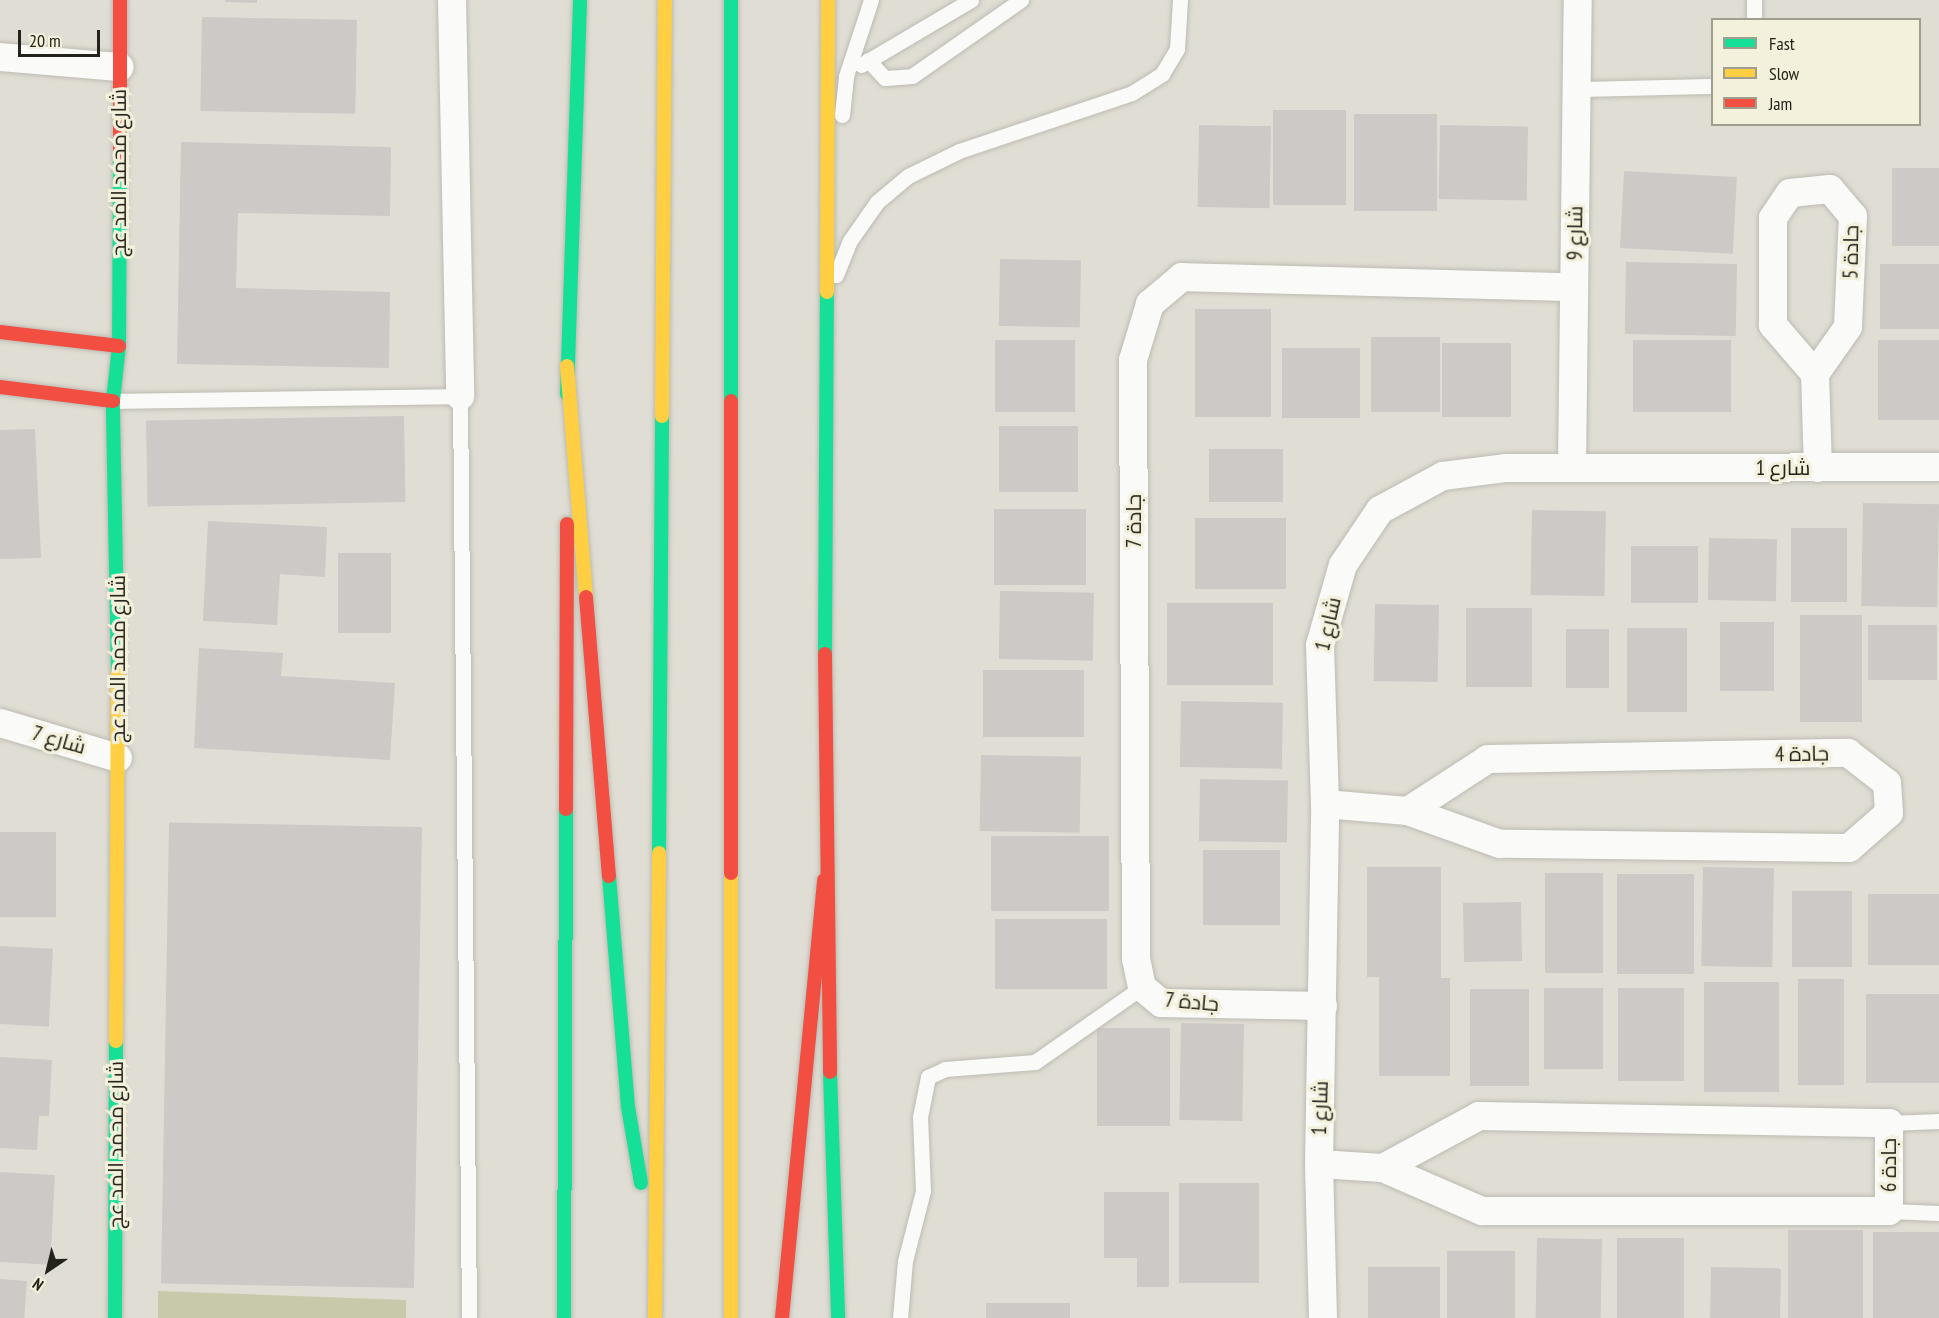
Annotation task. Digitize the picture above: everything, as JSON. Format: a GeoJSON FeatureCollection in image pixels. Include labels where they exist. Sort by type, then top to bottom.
{"type":"FeatureCollection","features":[{"type":"Feature","properties":{"kind":"main road","name":"شارع محمد المد عج"},"geometry":{"type":"LineString","coordinates":[[115,1318],[117,758],[113,401],[119,346],[120,0]]}},
{"type":"Feature","properties":{"kind":"main road"},"geometry":{"type":"LineString","coordinates":[[564,1318],[567,366],[580,0]]}},
{"type":"Feature","properties":{"kind":"main road"},"geometry":{"type":"LineString","coordinates":[[655,1318],[665,0]]}},
{"type":"Feature","properties":{"kind":"main road"},"geometry":{"type":"LineString","coordinates":[[731,0],[731,1318]]}},
{"type":"Feature","properties":{"kind":"main road"},"geometry":{"type":"LineString","coordinates":[[828,0],[824,879],[838,1318]]}},
{"type":"Feature","properties":{"kind":"main road"},"geometry":{"type":"LineString","coordinates":[[0,332],[119,346]]}},
{"type":"Feature","properties":{"kind":"main road"},"geometry":{"type":"LineString","coordinates":[[567,366],[628,1107],[656,1270]]}},
{"type":"Feature","properties":{"kind":"main road"},"geometry":{"type":"LineString","coordinates":[[0,387],[113,401]]}},
{"type":"Feature","properties":{"kind":"main road"},"geometry":{"type":"LineString","coordinates":[[782,1318],[824,879]]}},
{"type":"Feature","properties":{"kind":"street"},"geometry":{"type":"LineString","coordinates":[[452,0],[460,396]]}},
{"type":"Feature","properties":{"kind":"street","name":"شارع 9"},"geometry":{"type":"LineString","coordinates":[[1572,467],[1578,0]]}},
{"type":"Feature","properties":{"kind":"street"},"geometry":{"type":"LineString","coordinates":[[0,57],[120,67]]}},
{"type":"Feature","properties":{"kind":"street","name":"جادة 5"},"geometry":{"type":"LineString","coordinates":[[1830,189],[1853,216],[1848,327],[1815,374],[1773,326],[1773,218],[1790,193],[1830,189]]}},
{"type":"Feature","properties":{"kind":"street","name":"جادة 7"},"geometry":{"type":"LineString","coordinates":[[1323,1006],[1161,1004],[1142,987],[1136,958],[1133,360],[1150,304],[1182,277],[1574,287]]}},
{"type":"Feature","properties":{"kind":"street"},"geometry":{"type":"LineString","coordinates":[[1815,374],[1818,468]]}},
{"type":"Feature","properties":{"kind":"street","name":"شارع 1"},"geometry":{"type":"LineString","coordinates":[[1323,1318],[1319,1164],[1325,804],[1320,645],[1343,565],[1380,510],[1443,476],[1572,467],[1939,467]]}},
{"type":"Feature","properties":{"kind":"street","name":"شارع 7"},"geometry":{"type":"LineString","coordinates":[[0,723],[117,758]]}},
{"type":"Feature","properties":{"kind":"street","name":"جادة 4"},"geometry":{"type":"LineString","coordinates":[[1325,804],[1408,811],[1500,844],[1849,848],[1889,813],[1887,783],[1848,753],[1488,759],[1408,811]]}},
{"type":"Feature","properties":{"kind":"street","name":"جادة 6"},"geometry":{"type":"LineString","coordinates":[[1319,1164],[1383,1168],[1482,1211],[1889,1211],[1889,1123],[1479,1116],[1383,1168]]}},
{"type":"Feature","properties":{"kind":"lane"},"geometry":{"type":"LineString","coordinates":[[828,268],[846,76],[871,0]]}},
{"type":"Feature","properties":{"kind":"lane"},"geometry":{"type":"LineString","coordinates":[[846,76],[868,60],[971,0]]}},
{"type":"Feature","properties":{"kind":"lane"},"geometry":{"type":"LineString","coordinates":[[868,60],[885,78],[912,76],[1021,0]]}},
{"type":"Feature","properties":{"kind":"lane"},"geometry":{"type":"LineString","coordinates":[[828,297],[849,242],[877,202],[908,176],[958,151],[1132,93],[1162,74],[1177,49],[1180,0]]}},
{"type":"Feature","properties":{"kind":"lane"},"geometry":{"type":"LineString","coordinates":[[1754,0],[1754,18]]}},
{"type":"Feature","properties":{"kind":"lane"},"geometry":{"type":"LineString","coordinates":[[1576,89],[1711,86]]}},
{"type":"Feature","properties":{"kind":"lane"},"geometry":{"type":"LineString","coordinates":[[113,401],[460,396],[469,1318]]}},
{"type":"Feature","properties":{"kind":"lane"},"geometry":{"type":"LineString","coordinates":[[900,1318],[905,1261],[923,1191],[920,1117],[928,1077],[945,1069],[1035,1062],[1142,987]]}},
{"type":"Feature","properties":{"kind":"lane"},"geometry":{"type":"LineString","coordinates":[[1889,1123],[1939,1121]]}},
{"type":"Feature","properties":{"kind":"lane"},"geometry":{"type":"LineString","coordinates":[[1889,1211],[1939,1213]]}},
{"type":"Feature","properties":{"kind":"green space"},"geometry":{"type":"Polygon","coordinates":[[[158,1291],[406,1300],[406,1318],[158,1318],[158,1291]]]}},
{"type":"Feature","properties":{"kind":"building"},"geometry":{"type":"Polygon","coordinates":[[[225,0],[257,0],[257,3],[225,2],[225,0]]]}},
{"type":"Feature","properties":{"kind":"building"},"geometry":{"type":"Polygon","coordinates":[[[202,17],[357,20],[355,114],[200,111],[202,17]]]}},
{"type":"Feature","properties":{"kind":"building"},"geometry":{"type":"Polygon","coordinates":[[[1273,110],[1346,110],[1346,205],[1273,205],[1273,110]]]}},
{"type":"Feature","properties":{"kind":"building"},"geometry":{"type":"Polygon","coordinates":[[[1354,114],[1437,114],[1437,211],[1354,211],[1354,114]]]}},
{"type":"Feature","properties":{"kind":"building"},"geometry":{"type":"Polygon","coordinates":[[[1199,125],[1271,126],[1270,208],[1198,207],[1199,125]]]}},
{"type":"Feature","properties":{"kind":"building"},"geometry":{"type":"Polygon","coordinates":[[[1440,125],[1528,127],[1527,201],[1439,199],[1440,125]]]}},
{"type":"Feature","properties":{"kind":"building"},"geometry":{"type":"Polygon","coordinates":[[[181,142],[391,147],[390,216],[238,213],[236,288],[390,292],[389,368],[177,364],[181,142]]]}},
{"type":"Feature","properties":{"kind":"building"},"geometry":{"type":"Polygon","coordinates":[[[1892,168],[1939,168],[1939,246],[1892,246],[1892,168]]]}},
{"type":"Feature","properties":{"kind":"building"},"geometry":{"type":"Polygon","coordinates":[[[1624,171],[1737,177],[1733,254],[1620,248],[1624,171]]]}},
{"type":"Feature","properties":{"kind":"building"},"geometry":{"type":"Polygon","coordinates":[[[1000,259],[1081,260],[1080,327],[999,326],[1000,259]]]}},
{"type":"Feature","properties":{"kind":"building"},"geometry":{"type":"Polygon","coordinates":[[[1626,262],[1737,264],[1736,336],[1625,334],[1626,262]]]}},
{"type":"Feature","properties":{"kind":"building"},"geometry":{"type":"Polygon","coordinates":[[[1880,264],[1939,264],[1939,329],[1880,329],[1880,264]]]}},
{"type":"Feature","properties":{"kind":"building"},"geometry":{"type":"Polygon","coordinates":[[[1195,309],[1271,309],[1271,417],[1195,417],[1195,309]]]}},
{"type":"Feature","properties":{"kind":"building"},"geometry":{"type":"Polygon","coordinates":[[[1371,337],[1440,337],[1440,412],[1371,412],[1371,337]]]}},
{"type":"Feature","properties":{"kind":"building"},"geometry":{"type":"Polygon","coordinates":[[[995,340],[1075,340],[1075,412],[995,412],[995,340]]]}},
{"type":"Feature","properties":{"kind":"building"},"geometry":{"type":"Polygon","coordinates":[[[1633,340],[1731,340],[1731,412],[1633,412],[1633,340]]]}},
{"type":"Feature","properties":{"kind":"building"},"geometry":{"type":"Polygon","coordinates":[[[1878,340],[1939,340],[1939,420],[1878,420],[1878,340]]]}},
{"type":"Feature","properties":{"kind":"building"},"geometry":{"type":"Polygon","coordinates":[[[1442,343],[1511,343],[1511,417],[1442,417],[1442,343]]]}},
{"type":"Feature","properties":{"kind":"building"},"geometry":{"type":"Polygon","coordinates":[[[1282,348],[1360,348],[1360,418],[1282,418],[1282,348]]]}},
{"type":"Feature","properties":{"kind":"building"},"geometry":{"type":"Polygon","coordinates":[[[404,416],[406,502],[148,506],[146,421],[404,416]]]}},
{"type":"Feature","properties":{"kind":"building"},"geometry":{"type":"Polygon","coordinates":[[[999,426],[1078,426],[1078,492],[999,492],[999,426]]]}},
{"type":"Feature","properties":{"kind":"building"},"geometry":{"type":"Polygon","coordinates":[[[35,429],[41,558],[0,559],[0,430],[35,429]]]}},
{"type":"Feature","properties":{"kind":"building"},"geometry":{"type":"Polygon","coordinates":[[[1209,449],[1283,449],[1283,502],[1209,502],[1209,449]]]}},
{"type":"Feature","properties":{"kind":"building"},"geometry":{"type":"Polygon","coordinates":[[[1863,503],[1939,504],[1937,607],[1861,606],[1863,503]]]}},
{"type":"Feature","properties":{"kind":"building"},"geometry":{"type":"Polygon","coordinates":[[[994,509],[1086,509],[1086,585],[994,585],[994,509]]]}},
{"type":"Feature","properties":{"kind":"building"},"geometry":{"type":"Polygon","coordinates":[[[1532,510],[1606,511],[1605,596],[1531,595],[1532,510]]]}},
{"type":"Feature","properties":{"kind":"building"},"geometry":{"type":"Polygon","coordinates":[[[1195,518],[1286,518],[1286,589],[1195,589],[1195,518]]]}},
{"type":"Feature","properties":{"kind":"building"},"geometry":{"type":"Polygon","coordinates":[[[208,521],[327,527],[325,577],[280,574],[277,625],[203,621],[208,521]]]}},
{"type":"Feature","properties":{"kind":"building"},"geometry":{"type":"Polygon","coordinates":[[[1791,528],[1847,528],[1847,602],[1791,602],[1791,528]]]}},
{"type":"Feature","properties":{"kind":"building"},"geometry":{"type":"Polygon","coordinates":[[[1709,538],[1777,539],[1776,601],[1708,600],[1709,538]]]}},
{"type":"Feature","properties":{"kind":"building"},"geometry":{"type":"Polygon","coordinates":[[[1631,546],[1698,546],[1698,603],[1631,603],[1631,546]]]}},
{"type":"Feature","properties":{"kind":"building"},"geometry":{"type":"Polygon","coordinates":[[[338,553],[391,553],[391,633],[338,633],[338,553]]]}},
{"type":"Feature","properties":{"kind":"building"},"geometry":{"type":"Polygon","coordinates":[[[1000,591],[1094,593],[1093,661],[999,659],[1000,591]]]}},
{"type":"Feature","properties":{"kind":"building"},"geometry":{"type":"Polygon","coordinates":[[[1167,603],[1273,603],[1273,685],[1167,685],[1167,603]]]}},
{"type":"Feature","properties":{"kind":"building"},"geometry":{"type":"Polygon","coordinates":[[[1375,604],[1439,605],[1438,682],[1374,681],[1375,604]]]}},
{"type":"Feature","properties":{"kind":"building"},"geometry":{"type":"Polygon","coordinates":[[[1466,608],[1532,608],[1532,687],[1466,687],[1466,608]]]}},
{"type":"Feature","properties":{"kind":"building"},"geometry":{"type":"Polygon","coordinates":[[[1800,615],[1862,615],[1862,722],[1800,722],[1800,615]]]}},
{"type":"Feature","properties":{"kind":"building"},"geometry":{"type":"Polygon","coordinates":[[[1720,622],[1774,622],[1774,691],[1720,691],[1720,622]]]}},
{"type":"Feature","properties":{"kind":"building"},"geometry":{"type":"Polygon","coordinates":[[[1868,625],[1937,625],[1937,680],[1868,680],[1868,625]]]}},
{"type":"Feature","properties":{"kind":"building"},"geometry":{"type":"Polygon","coordinates":[[[1627,628],[1687,628],[1687,712],[1627,712],[1627,628]]]}},
{"type":"Feature","properties":{"kind":"building"},"geometry":{"type":"Polygon","coordinates":[[[1566,629],[1609,629],[1609,688],[1566,688],[1566,629]]]}},
{"type":"Feature","properties":{"kind":"building"},"geometry":{"type":"Polygon","coordinates":[[[199,648],[283,653],[281,676],[395,683],[390,760],[194,748],[199,648]]]}},
{"type":"Feature","properties":{"kind":"building"},"geometry":{"type":"Polygon","coordinates":[[[983,670],[1084,670],[1084,737],[983,737],[983,670]]]}},
{"type":"Feature","properties":{"kind":"building"},"geometry":{"type":"Polygon","coordinates":[[[1181,701],[1283,703],[1282,769],[1180,767],[1181,701]]]}},
{"type":"Feature","properties":{"kind":"building"},"geometry":{"type":"Polygon","coordinates":[[[981,755],[1081,757],[1080,833],[980,831],[981,755]]]}},
{"type":"Feature","properties":{"kind":"building"},"geometry":{"type":"Polygon","coordinates":[[[1200,779],[1288,781],[1287,843],[1199,841],[1200,779]]]}},
{"type":"Feature","properties":{"kind":"building"},"geometry":{"type":"Polygon","coordinates":[[[169,823],[422,827],[414,1288],[161,1284],[169,823]]]}},
{"type":"Feature","properties":{"kind":"building"},"geometry":{"type":"Polygon","coordinates":[[[0,832],[56,832],[56,917],[0,917],[0,832]]]}},
{"type":"Feature","properties":{"kind":"building"},"geometry":{"type":"Polygon","coordinates":[[[991,836],[1109,836],[1109,911],[991,911],[991,836]]]}},
{"type":"Feature","properties":{"kind":"building"},"geometry":{"type":"Polygon","coordinates":[[[1203,850],[1280,850],[1280,925],[1203,925],[1203,850]]]}},
{"type":"Feature","properties":{"kind":"building"},"geometry":{"type":"Polygon","coordinates":[[[1367,867],[1441,867],[1441,978],[1450,978],[1450,1076],[1379,1076],[1379,977],[1367,977],[1367,867]]]}},
{"type":"Feature","properties":{"kind":"building"},"geometry":{"type":"Polygon","coordinates":[[[1703,867],[1774,868],[1772,967],[1701,966],[1703,867]]]}},
{"type":"Feature","properties":{"kind":"building"},"geometry":{"type":"Polygon","coordinates":[[[1545,873],[1603,873],[1603,973],[1545,973],[1545,873]]]}},
{"type":"Feature","properties":{"kind":"building"},"geometry":{"type":"Polygon","coordinates":[[[1617,874],[1694,874],[1694,974],[1617,974],[1617,874]]]}},
{"type":"Feature","properties":{"kind":"building"},"geometry":{"type":"Polygon","coordinates":[[[1792,891],[1852,891],[1852,967],[1792,967],[1792,891]]]}},
{"type":"Feature","properties":{"kind":"building"},"geometry":{"type":"Polygon","coordinates":[[[1868,894],[1939,894],[1939,965],[1868,965],[1868,894]]]}},
{"type":"Feature","properties":{"kind":"building"},"geometry":{"type":"Polygon","coordinates":[[[1521,902],[1522,961],[1464,962],[1463,903],[1521,902]]]}},
{"type":"Feature","properties":{"kind":"building"},"geometry":{"type":"Polygon","coordinates":[[[995,919],[1107,919],[1107,989],[995,989],[995,919]]]}},
{"type":"Feature","properties":{"kind":"building"},"geometry":{"type":"Polygon","coordinates":[[[0,946],[53,949],[49,1027],[0,1024],[0,946]]]}},
{"type":"Feature","properties":{"kind":"building"},"geometry":{"type":"Polygon","coordinates":[[[1798,979],[1844,979],[1844,1085],[1798,1085],[1798,979]]]}},
{"type":"Feature","properties":{"kind":"building"},"geometry":{"type":"Polygon","coordinates":[[[1704,982],[1779,982],[1779,1092],[1704,1092],[1704,982]]]}},
{"type":"Feature","properties":{"kind":"building"},"geometry":{"type":"Polygon","coordinates":[[[1544,988],[1603,988],[1603,1069],[1544,1069],[1544,988]]]}},
{"type":"Feature","properties":{"kind":"building"},"geometry":{"type":"Polygon","coordinates":[[[1618,988],[1684,988],[1684,1081],[1618,1081],[1618,988]]]}},
{"type":"Feature","properties":{"kind":"building"},"geometry":{"type":"Polygon","coordinates":[[[1470,989],[1529,989],[1529,1086],[1470,1086],[1470,989]]]}},
{"type":"Feature","properties":{"kind":"building"},"geometry":{"type":"Polygon","coordinates":[[[1866,994],[1939,994],[1939,1083],[1866,1083],[1866,994]]]}},
{"type":"Feature","properties":{"kind":"building"},"geometry":{"type":"Polygon","coordinates":[[[1181,1023],[1244,1024],[1242,1121],[1179,1120],[1181,1023]]]}},
{"type":"Feature","properties":{"kind":"building"},"geometry":{"type":"Polygon","coordinates":[[[1097,1028],[1170,1028],[1170,1126],[1097,1126],[1097,1028]]]}},
{"type":"Feature","properties":{"kind":"building"},"geometry":{"type":"Polygon","coordinates":[[[0,1057],[52,1060],[49,1116],[39,1116],[37,1150],[0,1148],[0,1057]]]}},
{"type":"Feature","properties":{"kind":"building"},"geometry":{"type":"Polygon","coordinates":[[[0,1172],[55,1175],[50,1265],[0,1262],[0,1172]]]}},
{"type":"Feature","properties":{"kind":"building"},"geometry":{"type":"Polygon","coordinates":[[[1179,1183],[1259,1183],[1259,1283],[1179,1283],[1179,1183]]]}},
{"type":"Feature","properties":{"kind":"building"},"geometry":{"type":"Polygon","coordinates":[[[1104,1192],[1169,1192],[1169,1287],[1137,1287],[1137,1258],[1104,1258],[1104,1192]]]}},
{"type":"Feature","properties":{"kind":"building"},"geometry":{"type":"Polygon","coordinates":[[[1788,1230],[1863,1230],[1863,1318],[1788,1318],[1788,1230]]]}},
{"type":"Feature","properties":{"kind":"building"},"geometry":{"type":"Polygon","coordinates":[[[1873,1232],[1939,1232],[1939,1318],[1873,1318],[1873,1232]]]}},
{"type":"Feature","properties":{"kind":"building"},"geometry":{"type":"Polygon","coordinates":[[[1537,1238],[1602,1239],[1601,1318],[1536,1318],[1537,1238]]]}},
{"type":"Feature","properties":{"kind":"building"},"geometry":{"type":"Polygon","coordinates":[[[1617,1238],[1684,1238],[1684,1318],[1617,1318],[1617,1238]]]}},
{"type":"Feature","properties":{"kind":"building"},"geometry":{"type":"Polygon","coordinates":[[[1447,1251],[1515,1251],[1515,1318],[1447,1318],[1447,1251]]]}},
{"type":"Feature","properties":{"kind":"building"},"geometry":{"type":"Polygon","coordinates":[[[1368,1267],[1440,1267],[1440,1318],[1368,1318],[1368,1267]]]}},
{"type":"Feature","properties":{"kind":"building"},"geometry":{"type":"Polygon","coordinates":[[[1711,1267],[1781,1268],[1780,1318],[1710,1318],[1711,1267]]]}},
{"type":"Feature","properties":{"kind":"building"},"geometry":{"type":"Polygon","coordinates":[[[0,1279],[27,1281],[24,1318],[0,1318],[0,1279]]]}},
{"type":"Feature","properties":{"kind":"building"},"geometry":{"type":"Polygon","coordinates":[[[986,1303],[1070,1303],[1070,1318],[986,1318],[986,1303]]]}},
{"type":"Feature","properties":{"kind":"traffic: fast"},"geometry":{"type":"LineString","coordinates":[[567,394],[580,0]]}},
{"type":"Feature","properties":{"kind":"traffic: fast"},"geometry":{"type":"LineString","coordinates":[[731,0],[731,401]]}},
{"type":"Feature","properties":{"kind":"traffic: fast"},"geometry":{"type":"LineString","coordinates":[[118,673],[113,401],[119,346],[120,155]]}},
{"type":"Feature","properties":{"kind":"traffic: fast"},"geometry":{"type":"LineString","coordinates":[[825,654],[827,292]]}},
{"type":"Feature","properties":{"kind":"traffic: fast"},"geometry":{"type":"LineString","coordinates":[[659,853],[662,416]]}},
{"type":"Feature","properties":{"kind":"traffic: fast"},"geometry":{"type":"LineString","coordinates":[[564,1318],[566,809]]}},
{"type":"Feature","properties":{"kind":"traffic: fast"},"geometry":{"type":"LineString","coordinates":[[609,876],[628,1107],[641,1183]]}},
{"type":"Feature","properties":{"kind":"traffic: fast"},"geometry":{"type":"LineString","coordinates":[[115,1318],[116,1041]]}},
{"type":"Feature","properties":{"kind":"traffic: fast"},"geometry":{"type":"LineString","coordinates":[[830,1072],[838,1318]]}},
{"type":"Feature","properties":{"kind":"traffic: slow"},"geometry":{"type":"LineString","coordinates":[[662,416],[665,0]]}},
{"type":"Feature","properties":{"kind":"traffic: slow"},"geometry":{"type":"LineString","coordinates":[[827,292],[828,0]]}},
{"type":"Feature","properties":{"kind":"traffic: slow"},"geometry":{"type":"LineString","coordinates":[[567,366],[586,597]]}},
{"type":"Feature","properties":{"kind":"traffic: slow"},"geometry":{"type":"LineString","coordinates":[[116,1041],[118,673]]}},
{"type":"Feature","properties":{"kind":"traffic: slow"},"geometry":{"type":"LineString","coordinates":[[655,1318],[659,853]]}},
{"type":"Feature","properties":{"kind":"traffic: slow"},"geometry":{"type":"LineString","coordinates":[[731,873],[731,1318]]}},
{"type":"Feature","properties":{"kind":"traffic: jam"},"geometry":{"type":"LineString","coordinates":[[120,0],[120,155]]}},
{"type":"Feature","properties":{"kind":"traffic: jam"},"geometry":{"type":"LineString","coordinates":[[0,332],[119,346]]}},
{"type":"Feature","properties":{"kind":"traffic: jam"},"geometry":{"type":"LineString","coordinates":[[0,387],[113,401]]}},
{"type":"Feature","properties":{"kind":"traffic: jam"},"geometry":{"type":"LineString","coordinates":[[731,401],[731,873]]}},
{"type":"Feature","properties":{"kind":"traffic: jam"},"geometry":{"type":"LineString","coordinates":[[566,809],[567,524]]}},
{"type":"Feature","properties":{"kind":"traffic: jam"},"geometry":{"type":"LineString","coordinates":[[586,597],[609,876]]}},
{"type":"Feature","properties":{"kind":"traffic: jam"},"geometry":{"type":"LineString","coordinates":[[825,654],[830,1072]]}},
{"type":"Feature","properties":{"kind":"traffic: jam"},"geometry":{"type":"LineString","coordinates":[[782,1318],[824,880]]}}]}
